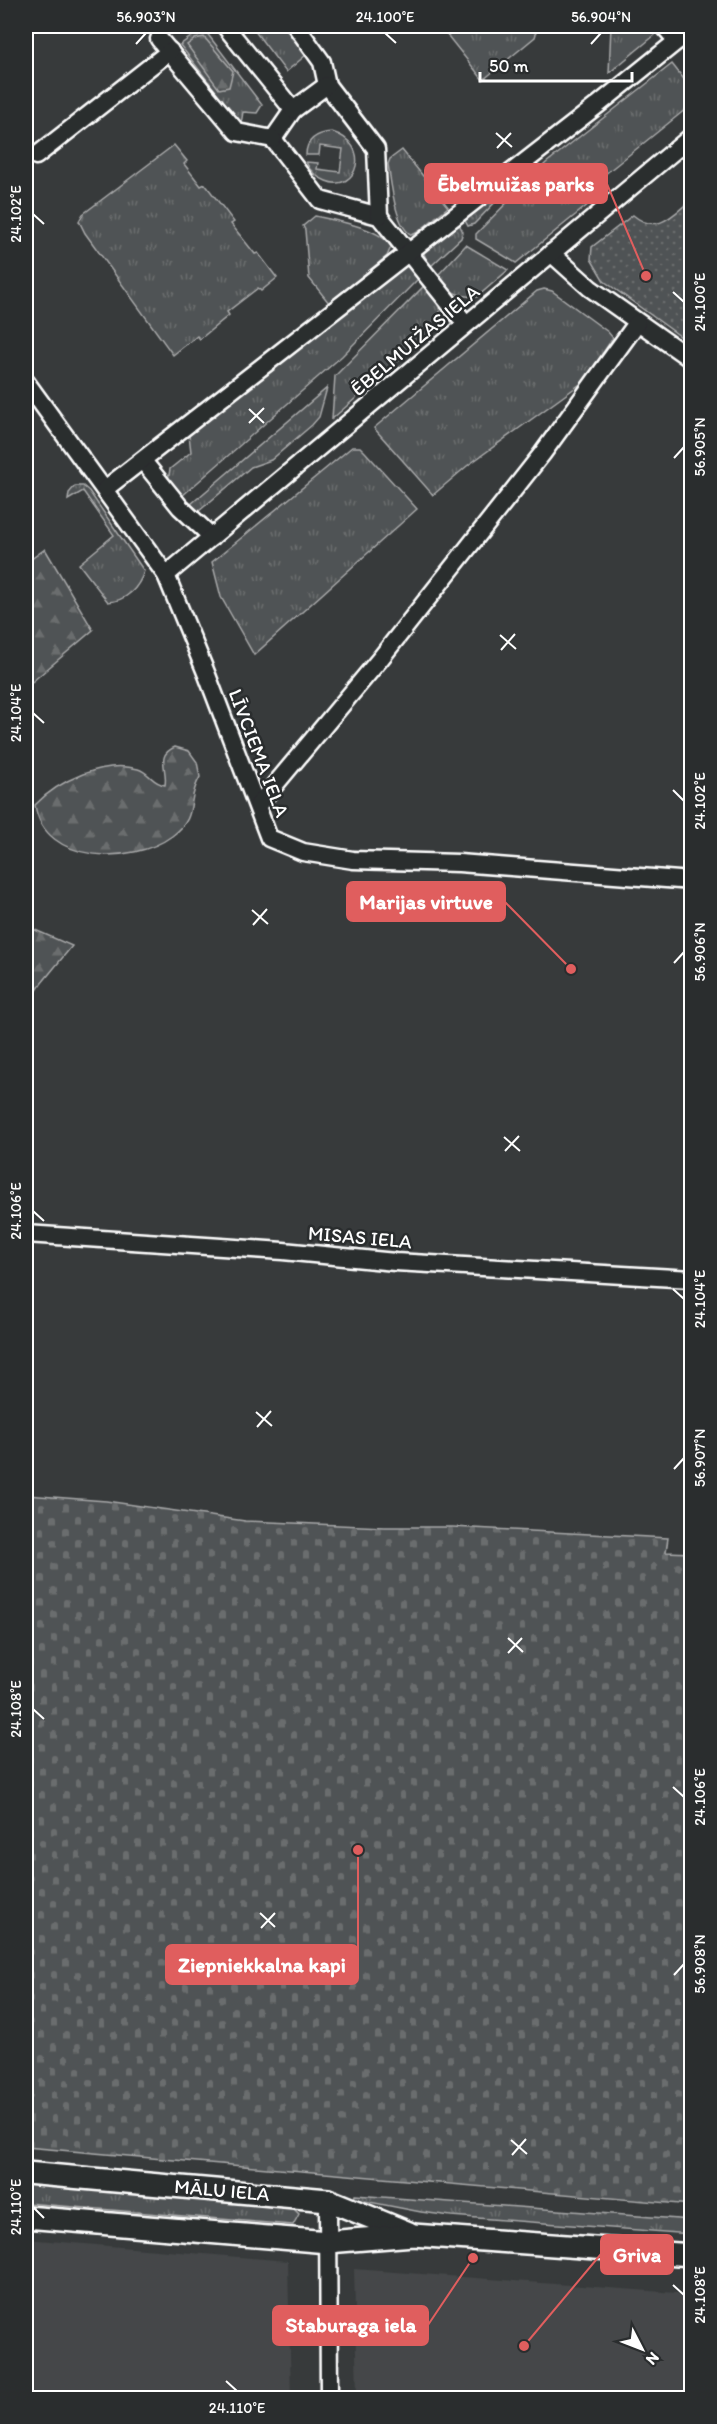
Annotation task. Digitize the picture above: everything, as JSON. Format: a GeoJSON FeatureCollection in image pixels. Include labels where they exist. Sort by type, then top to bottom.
{"type":"FeatureCollection","features":[{"type":"Feature","properties":{"kind":"street"},"geometry":{"type":"LineString","coordinates":[[225,26],[293,110]]}},
{"type":"Feature","properties":{"kind":"street"},"geometry":{"type":"LineString","coordinates":[[664,26],[676,41]]}},
{"type":"Feature","properties":{"kind":"street"},"geometry":{"type":"LineString","coordinates":[[301,27],[322,62],[327,85],[376,149],[379,216]]}},
{"type":"Feature","properties":{"kind":"street"},"geometry":{"type":"LineString","coordinates":[[105,489],[692,29]]}},
{"type":"Feature","properties":{"kind":"street"},"geometry":{"type":"LineString","coordinates":[[36,156],[165,45],[237,132],[273,139],[321,200],[379,216],[466,324]]}},
{"type":"Feature","properties":{"kind":"street"},"geometry":{"type":"LineString","coordinates":[[273,139],[293,110],[327,85]]}},
{"type":"Feature","properties":{"kind":"street","name":"ĒBELMUIŽAS IELA"},"geometry":{"type":"LineString","coordinates":[[166,575],[692,136]]}},
{"type":"Feature","properties":{"kind":"street"},"geometry":{"type":"LineString","coordinates":[[551,253],[590,288],[692,360]]}},
{"type":"Feature","properties":{"kind":"street"},"geometry":{"type":"LineString","coordinates":[[258,805],[372,668],[542,454],[637,323]]}},
{"type":"Feature","properties":{"kind":"street","name":"LĪVCIEMA IELA"},"geometry":{"type":"LineString","coordinates":[[26,382],[166,575],[269,838],[303,852],[353,860],[459,863],[692,881]]}},
{"type":"Feature","properties":{"kind":"street"},"geometry":{"type":"LineString","coordinates":[[143,461],[180,507],[212,537]]}},
{"type":"Feature","properties":{"kind":"street","name":"MISAS IELA"},"geometry":{"type":"LineString","coordinates":[[26,1234],[283,1251],[395,1262],[692,1279]]}},
{"type":"Feature","properties":{"kind":"street","name":"MĀLU IELA"},"geometry":{"type":"LineString","coordinates":[[26,2173],[328,2200],[413,2235]]}},
{"type":"Feature","properties":{"kind":"street"},"geometry":{"type":"LineString","coordinates":[[328,2200],[329,2398]]}},
{"type":"Feature","properties":{"kind":"street","name":"MĀLU IELA"},"geometry":{"type":"LineString","coordinates":[[26,2217],[328,2242],[413,2235],[692,2255]]}},
{"type":"Feature","properties":{"kind":"shaded area"},"geometry":{"type":"Polygon","coordinates":[[[26,2239],[288,2261],[291,2398],[26,2398],[26,2239]]]}},
{"type":"Feature","properties":{"kind":"shaded area"},"geometry":{"type":"Polygon","coordinates":[[[354,2269],[691,2294],[691,2398],[357,2398],[354,2269]]]}},
{"type":"Feature","properties":{"kind":"green space"},"geometry":{"type":"Polygon","coordinates":[[[251,26],[284,26],[306,55],[286,72],[251,26]]]}},
{"type":"Feature","properties":{"kind":"green space"},"geometry":{"type":"Polygon","coordinates":[[[440,26],[530,26],[536,34],[483,80],[440,26]]]}},
{"type":"Feature","properties":{"kind":"green space"},"geometry":{"type":"Polygon","coordinates":[[[611,26],[647,26],[655,35],[609,73],[611,26]]]}},
{"type":"Feature","properties":{"kind":"green space"},"geometry":{"type":"Polygon","coordinates":[[[203,28],[262,105],[257,113],[243,112],[241,124],[180,45],[203,28]]]}},
{"type":"Feature","properties":{"kind":"green space"},"geometry":{"type":"Polygon","coordinates":[[[204,37],[233,71],[229,87],[219,89],[187,45],[195,39],[204,37]]]}},
{"type":"Feature","properties":{"kind":"green space"},"geometry":{"type":"Polygon","coordinates":[[[672,64],[691,88],[691,105],[604,175],[605,191],[516,263],[476,239],[476,234],[546,163],[672,64]]]}},
{"type":"Feature","properties":{"kind":"green space"},"geometry":{"type":"Polygon","coordinates":[[[332,132],[345,138],[353,147],[356,156],[356,166],[352,174],[346,181],[337,183],[316,176],[306,162],[318,163],[317,169],[340,172],[343,149],[320,146],[319,155],[306,155],[308,145],[314,138],[332,132]]]}},
{"type":"Feature","properties":{"kind":"green space"},"geometry":{"type":"Polygon","coordinates":[[[174,145],[187,161],[184,164],[201,186],[205,184],[234,222],[231,224],[277,278],[261,291],[258,288],[227,312],[229,315],[200,339],[197,336],[173,355],[85,233],[79,221],[83,214],[174,145]]]}},
{"type":"Feature","properties":{"kind":"green space"},"geometry":{"type":"Polygon","coordinates":[[[402,150],[448,207],[412,235],[406,230],[398,214],[388,164],[390,159],[402,150]]]}},
{"type":"Feature","properties":{"kind":"green space"},"geometry":{"type":"Polygon","coordinates":[[[525,171],[474,224],[468,226],[463,217],[525,171]]]}},
{"type":"Feature","properties":{"kind":"green space"},"geometry":{"type":"Polygon","coordinates":[[[691,200],[691,344],[604,281],[591,259],[592,247],[633,215],[642,221],[657,223],[671,217],[691,200]]]}},
{"type":"Feature","properties":{"kind":"green space"},"geometry":{"type":"Polygon","coordinates":[[[315,216],[368,230],[386,240],[391,247],[387,256],[329,303],[309,278],[303,226],[315,216]]]}},
{"type":"Feature","properties":{"kind":"green space"},"geometry":{"type":"Polygon","coordinates":[[[458,222],[463,232],[461,238],[430,267],[424,254],[426,247],[458,222]]]}},
{"type":"Feature","properties":{"kind":"green space"},"geometry":{"type":"Polygon","coordinates":[[[466,245],[508,270],[477,297],[463,296],[454,292],[438,275],[466,245]]]}},
{"type":"Feature","properties":{"kind":"green space"},"geometry":{"type":"Polygon","coordinates":[[[405,266],[409,267],[418,279],[342,356],[182,496],[168,481],[170,469],[191,452],[189,435],[405,266]]]}},
{"type":"Feature","properties":{"kind":"green space"},"geometry":{"type":"Polygon","coordinates":[[[424,286],[440,309],[439,325],[332,419],[335,376],[424,286]]]}},
{"type":"Feature","properties":{"kind":"green space"},"geometry":{"type":"Polygon","coordinates":[[[544,289],[552,291],[613,338],[583,382],[467,466],[433,495],[374,428],[537,291],[544,289]]]}},
{"type":"Feature","properties":{"kind":"green space"},"geometry":{"type":"Polygon","coordinates":[[[327,388],[319,417],[271,460],[251,467],[199,511],[191,504],[327,388]]]}},
{"type":"Feature","properties":{"kind":"green space"},"geometry":{"type":"Polygon","coordinates":[[[352,447],[360,447],[417,509],[254,655],[221,597],[212,562],[352,447]]]}},
{"type":"Feature","properties":{"kind":"green space"},"geometry":{"type":"Polygon","coordinates":[[[75,486],[83,486],[89,491],[144,571],[139,583],[131,593],[121,599],[108,602],[79,564],[114,535],[83,491],[68,500],[69,493],[75,486]]]}},
{"type":"Feature","properties":{"kind":"green space"},"geometry":{"type":"Polygon","coordinates":[[[45,549],[93,630],[26,687],[26,563],[45,549]]]}},
{"type":"Feature","properties":{"kind":"green space"},"geometry":{"type":"Polygon","coordinates":[[[175,747],[189,751],[197,762],[200,777],[193,794],[189,815],[181,828],[172,836],[135,852],[114,855],[92,854],[72,849],[55,839],[42,825],[35,805],[56,788],[82,774],[111,767],[125,767],[138,769],[165,785],[165,754],[175,747]]]}},
{"type":"Feature","properties":{"kind":"green space"},"geometry":{"type":"Polygon","coordinates":[[[26,926],[72,946],[41,984],[26,1008],[26,926]]]}},
{"type":"Feature","properties":{"kind":"green space"},"geometry":{"type":"Polygon","coordinates":[[[26,1495],[106,1501],[245,1521],[384,1527],[452,1527],[668,1538],[666,1552],[691,1553],[691,2205],[26,2147],[26,1495]]]}},
{"type":"Feature","properties":{"kind":"green space"},"geometry":{"type":"Polygon","coordinates":[[[26,2184],[280,2206],[293,2208],[299,2214],[293,2225],[26,2203],[26,2184]]]}},
{"type":"Feature","properties":{"kind":"green space"},"geometry":{"type":"Polygon","coordinates":[[[355,2195],[691,2220],[691,2234],[451,2216],[354,2199],[355,2195]]]}},
{"type":"Feature","properties":{"kind":"place","name":"Ēbelmuižas parks"},"geometry":{"type":"Point","coordinates":[646,276]}},
{"type":"Feature","properties":{"kind":"place","name":"Marijas virtuve"},"geometry":{"type":"Point","coordinates":[571,969]}},
{"type":"Feature","properties":{"kind":"place","name":"Ziepniekkalna kapi"},"geometry":{"type":"Point","coordinates":[358,1850]}},
{"type":"Feature","properties":{"kind":"place","name":"Staburaga iela"},"geometry":{"type":"Point","coordinates":[473,2258]}},
{"type":"Feature","properties":{"kind":"place","name":"Griva"},"geometry":{"type":"Point","coordinates":[524,2346]}}]}
